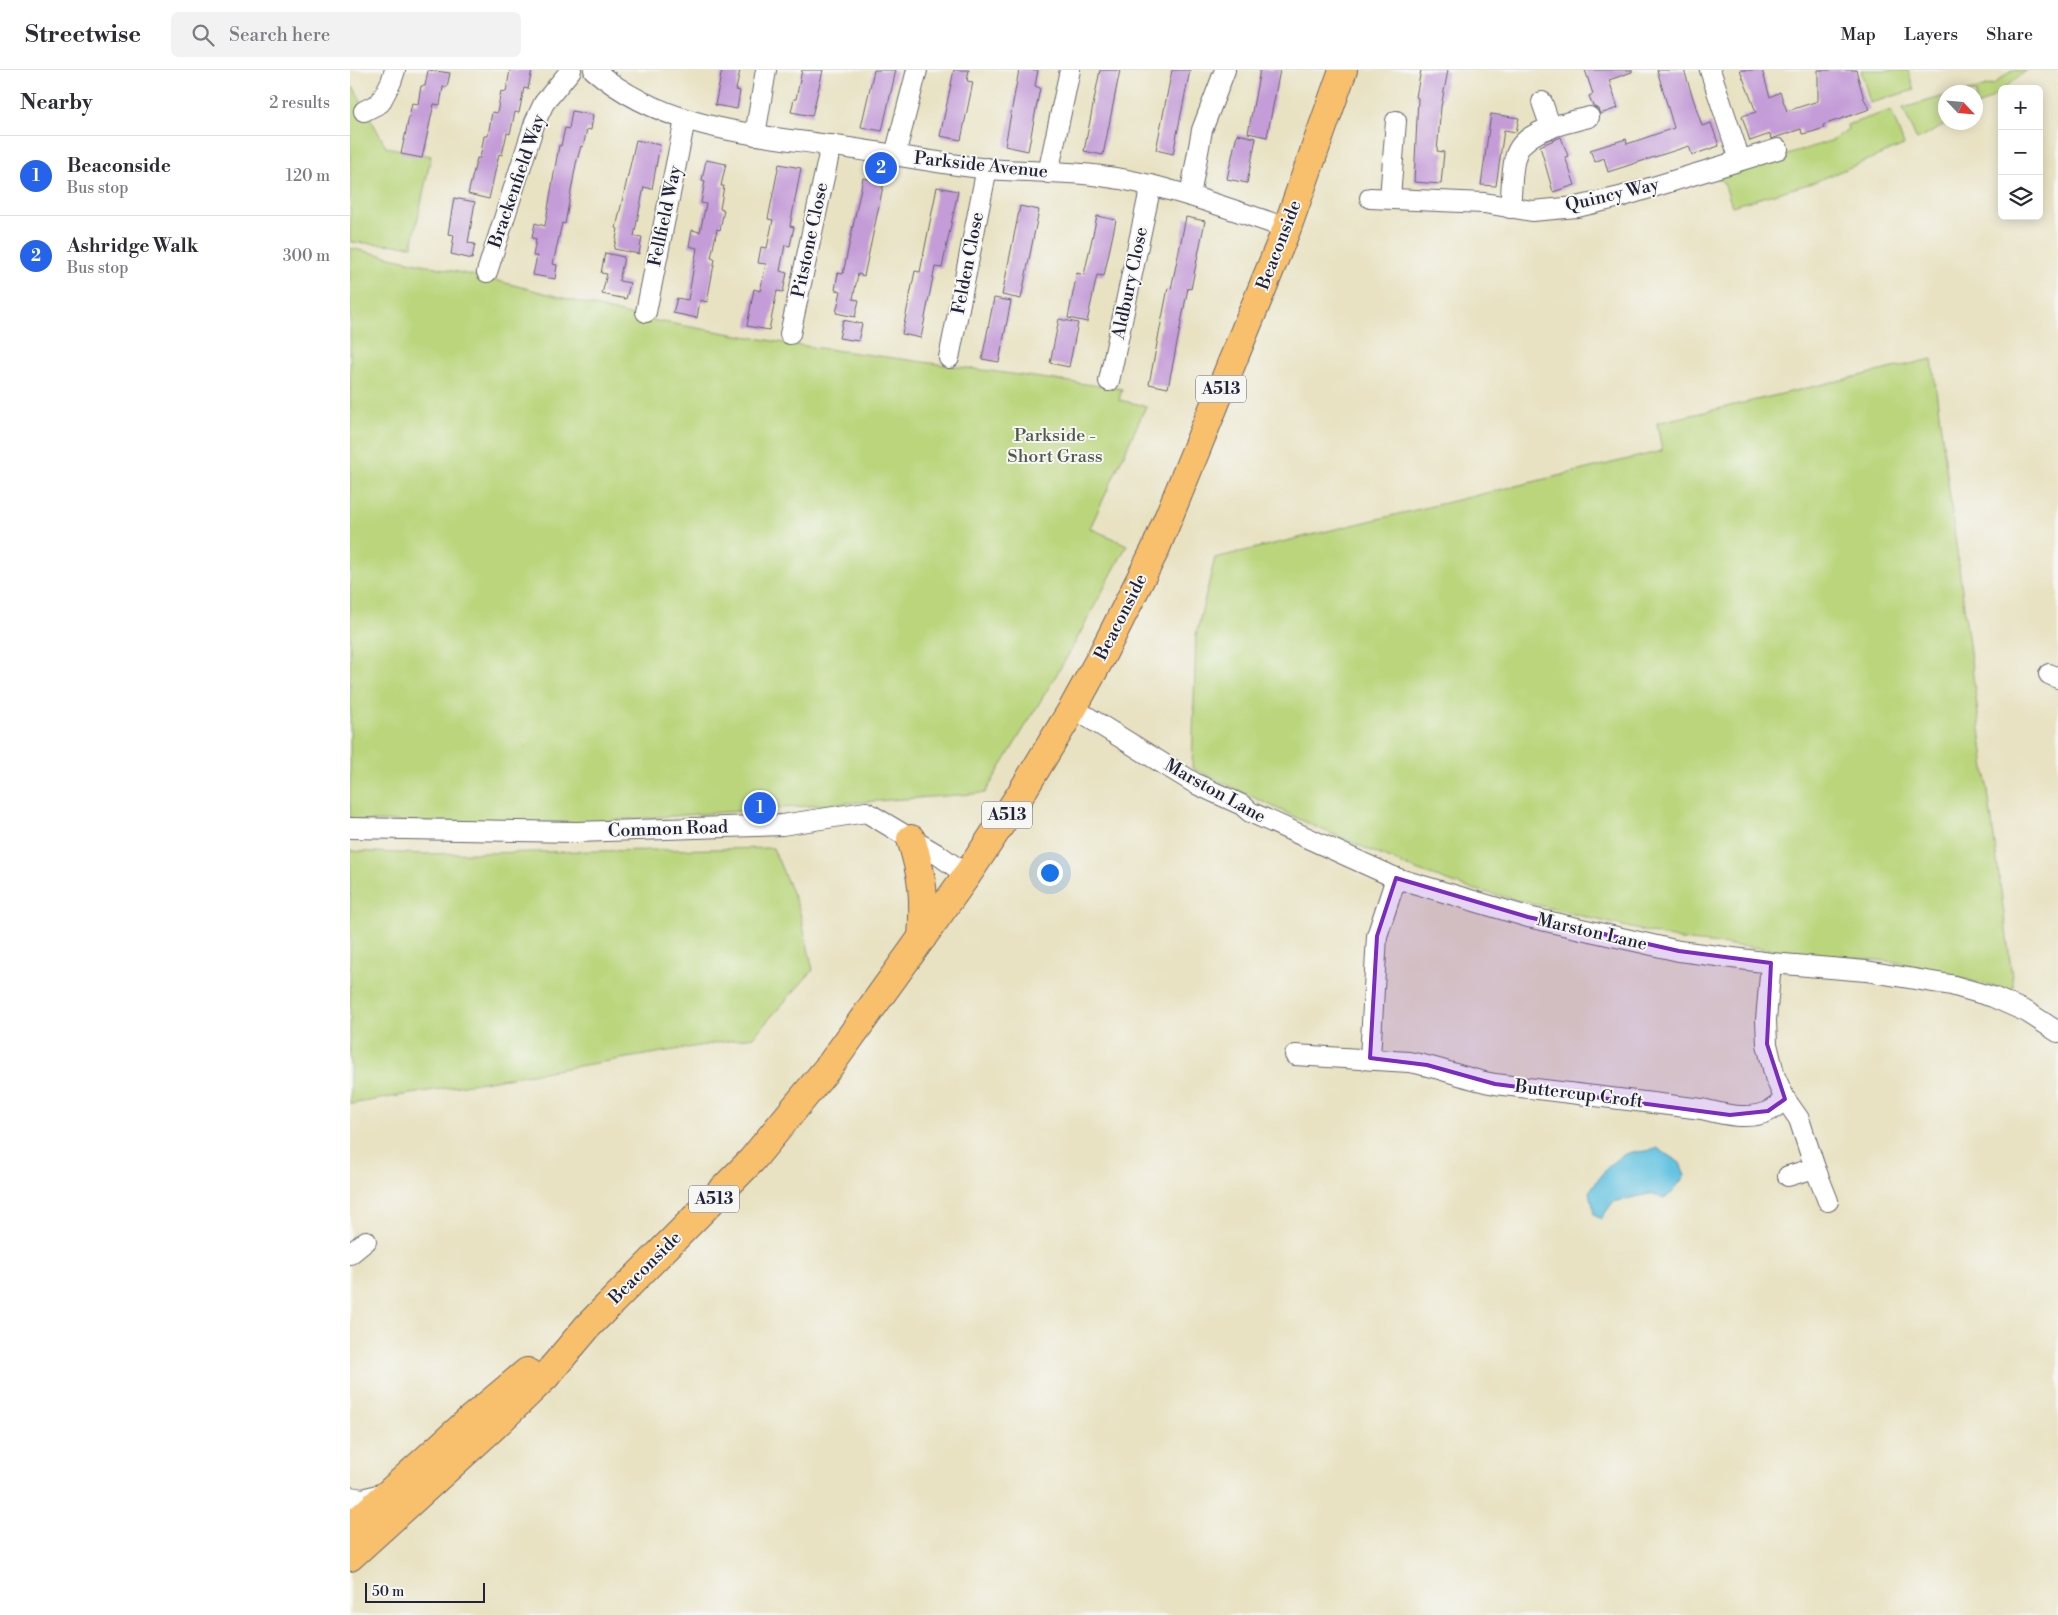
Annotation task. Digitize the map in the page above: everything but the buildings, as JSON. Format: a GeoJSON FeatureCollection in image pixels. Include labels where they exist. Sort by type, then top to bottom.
{"type":"FeatureCollection","features":[{"type":"Feature","properties":{"kind":"highway","name":"Beaconside"},"geometry":{"type":"LineString","coordinates":[[354,1527],[490,1430],[545,1377],[588,1326],[752,1160],[831,1064],[967,875],[1020,795],[1073,708],[1155,550],[1287,228],[1343,70]]}},
{"type":"Feature","properties":{"kind":"highway"},"geometry":{"type":"LineString","coordinates":[[911,839],[923,882],[925,904],[922,938]]}},
{"type":"Feature","properties":{"kind":"highway","name":"Beaconside"},"geometry":{"type":"LineString","coordinates":[[354,1527],[472,1418],[533,1367],[588,1326]]}},
{"type":"Feature","properties":{"kind":"street"},"geometry":{"type":"LineString","coordinates":[[364,111],[380,102],[395,70]]}},
{"type":"Feature","properties":{"kind":"street","name":"Brackenfield Way"},"geometry":{"type":"LineString","coordinates":[[487,272],[535,122],[544,103],[572,70]]}},
{"type":"Feature","properties":{"kind":"street","name":"Parkside Avenue"},"geometry":{"type":"LineString","coordinates":[[594,70],[609,83],[638,100],[685,120],[755,135],[987,168],[1101,176],[1151,185],[1287,228]]}},
{"type":"Feature","properties":{"kind":"street"},"geometry":{"type":"LineString","coordinates":[[755,135],[766,70]]}},
{"type":"Feature","properties":{"kind":"street"},"geometry":{"type":"LineString","coordinates":[[895,155],[917,70]]}},
{"type":"Feature","properties":{"kind":"street"},"geometry":{"type":"LineString","coordinates":[[1048,173],[1070,70]]}},
{"type":"Feature","properties":{"kind":"street"},"geometry":{"type":"LineString","coordinates":[[1190,196],[1202,130],[1225,70]]}},
{"type":"Feature","properties":{"kind":"street"},"geometry":{"type":"LineString","coordinates":[[1710,70],[1740,160]]}},
{"type":"Feature","properties":{"kind":"street"},"geometry":{"type":"LineString","coordinates":[[1542,102],[1552,128]]}},
{"type":"Feature","properties":{"kind":"street"},"geometry":{"type":"LineString","coordinates":[[1510,208],[1515,158],[1520,146],[1535,134],[1589,117]]}},
{"type":"Feature","properties":{"kind":"street","name":"Fellfield Way"},"geometry":{"type":"LineString","coordinates":[[646,312],[685,120]]}},
{"type":"Feature","properties":{"kind":"street"},"geometry":{"type":"LineString","coordinates":[[1390,198],[1396,121]]}},
{"type":"Feature","properties":{"kind":"street","name":"Pitstone Close"},"geometry":{"type":"LineString","coordinates":[[790,334],[831,145]]}},
{"type":"Feature","properties":{"kind":"street","name":"Quincy Way"},"geometry":{"type":"LineString","coordinates":[[1370,198],[1484,203],[1532,211],[1577,206],[1620,197],[1778,149]]}},
{"type":"Feature","properties":{"kind":"street","name":"Felden Close"},"geometry":{"type":"LineString","coordinates":[[949,358],[987,168]]}},
{"type":"Feature","properties":{"kind":"street","name":"Aldbury Close"},"geometry":{"type":"LineString","coordinates":[[1109,381],[1151,185]]}},
{"type":"Feature","properties":{"kind":"street","name":"Marston Lane"},"geometry":{"type":"LineString","coordinates":[[1073,708],[1196,784],[1242,805],[1250,812],[1396,878],[1528,917],[1680,952],[1771,963],[1866,971],[1951,985],[1993,996],[2027,1012],[2058,1032]]}},
{"type":"Feature","properties":{"kind":"street","name":"Common Road"},"geometry":{"type":"LineString","coordinates":[[350,828],[577,832],[782,825],[866,812],[967,875]]}},
{"type":"Feature","properties":{"kind":"street"},"geometry":{"type":"LineString","coordinates":[[1370,1058],[1378,936],[1396,878]]}},
{"type":"Feature","properties":{"kind":"street"},"geometry":{"type":"LineString","coordinates":[[1771,963],[1766,1020],[1768,1044],[1775,1077],[1785,1099],[1800,1119],[1828,1202]]}},
{"type":"Feature","properties":{"kind":"street","name":"Buttercup Croft"},"geometry":{"type":"LineString","coordinates":[[1295,1055],[1370,1058],[1427,1065],[1473,1080],[1496,1084],[1692,1108],[1730,1115],[1749,1115],[1768,1111],[1785,1099]]}},
{"type":"Feature","properties":{"kind":"street"},"geometry":{"type":"LineString","coordinates":[[1788,1176],[1815,1168]]}},
{"type":"Feature","properties":{"kind":"street"},"geometry":{"type":"LineString","coordinates":[[350,1254],[366,1241]]}},
{"type":"Feature","properties":{"kind":"highlighted area"},"geometry":{"type":"Polygon","coordinates":[[[1396,878],[1528,917],[1679,951],[1771,963],[1767,1044],[1785,1099],[1768,1111],[1730,1115],[1495,1084],[1427,1065],[1370,1058],[1377,936],[1396,878]]]}},
{"type":"Feature","properties":{"kind":"green space"},"geometry":{"type":"Polygon","coordinates":[[[1861,70],[1908,70],[1914,90],[1870,103],[1861,70]]]}},
{"type":"Feature","properties":{"kind":"green space"},"geometry":{"type":"Polygon","coordinates":[[[2012,70],[2027,70],[2008,85],[1998,85],[1998,93],[1983,103],[1983,87],[1994,84],[2012,70]]]}},
{"type":"Feature","properties":{"kind":"green space"},"geometry":{"type":"Polygon","coordinates":[[[350,87],[354,88],[386,147],[431,156],[412,246],[350,242],[350,87]]]}},
{"type":"Feature","properties":{"kind":"green space"},"geometry":{"type":"Polygon","coordinates":[[[1938,98],[1938,128],[1917,140],[1903,108],[1938,98]]]}},
{"type":"Feature","properties":{"kind":"green space"},"geometry":{"type":"Polygon","coordinates":[[[1891,110],[1904,145],[1812,183],[1732,206],[1724,183],[1717,178],[1833,140],[1848,129],[1847,125],[1891,110]]]}},
{"type":"Feature","properties":{"kind":"green space","name":"Parkside - Short Grass"},"geometry":{"type":"Polygon","coordinates":[[[350,248],[498,281],[645,319],[790,344],[1122,389],[1119,400],[1146,406],[1090,528],[1127,545],[1070,652],[985,793],[578,823],[350,821],[350,248]]]}},
{"type":"Feature","properties":{"kind":"green space"},"geometry":{"type":"Polygon","coordinates":[[[1932,359],[2014,992],[1896,962],[1680,940],[1468,888],[1416,870],[1316,827],[1192,768],[1196,635],[1215,558],[1662,451],[1657,423],[1932,359]]]}},
{"type":"Feature","properties":{"kind":"green space"},"geometry":{"type":"Polygon","coordinates":[[[773,848],[799,909],[813,970],[753,1037],[350,1104],[350,851],[422,854],[773,848]]]}},
{"type":"Feature","properties":{"kind":"water"},"geometry":{"type":"Polygon","coordinates":[[[1657,1148],[1680,1163],[1685,1175],[1672,1193],[1664,1198],[1649,1194],[1613,1202],[1601,1219],[1594,1215],[1589,1192],[1613,1162],[1626,1154],[1657,1148]]]}},
{"type":"Feature","properties":{"kind":"place","name":"Ashridge Walk"},"geometry":{"type":"Point","coordinates":[881,168]}},
{"type":"Feature","properties":{"kind":"place","name":"Beaconside"},"geometry":{"type":"Point","coordinates":[760,808]}}]}
